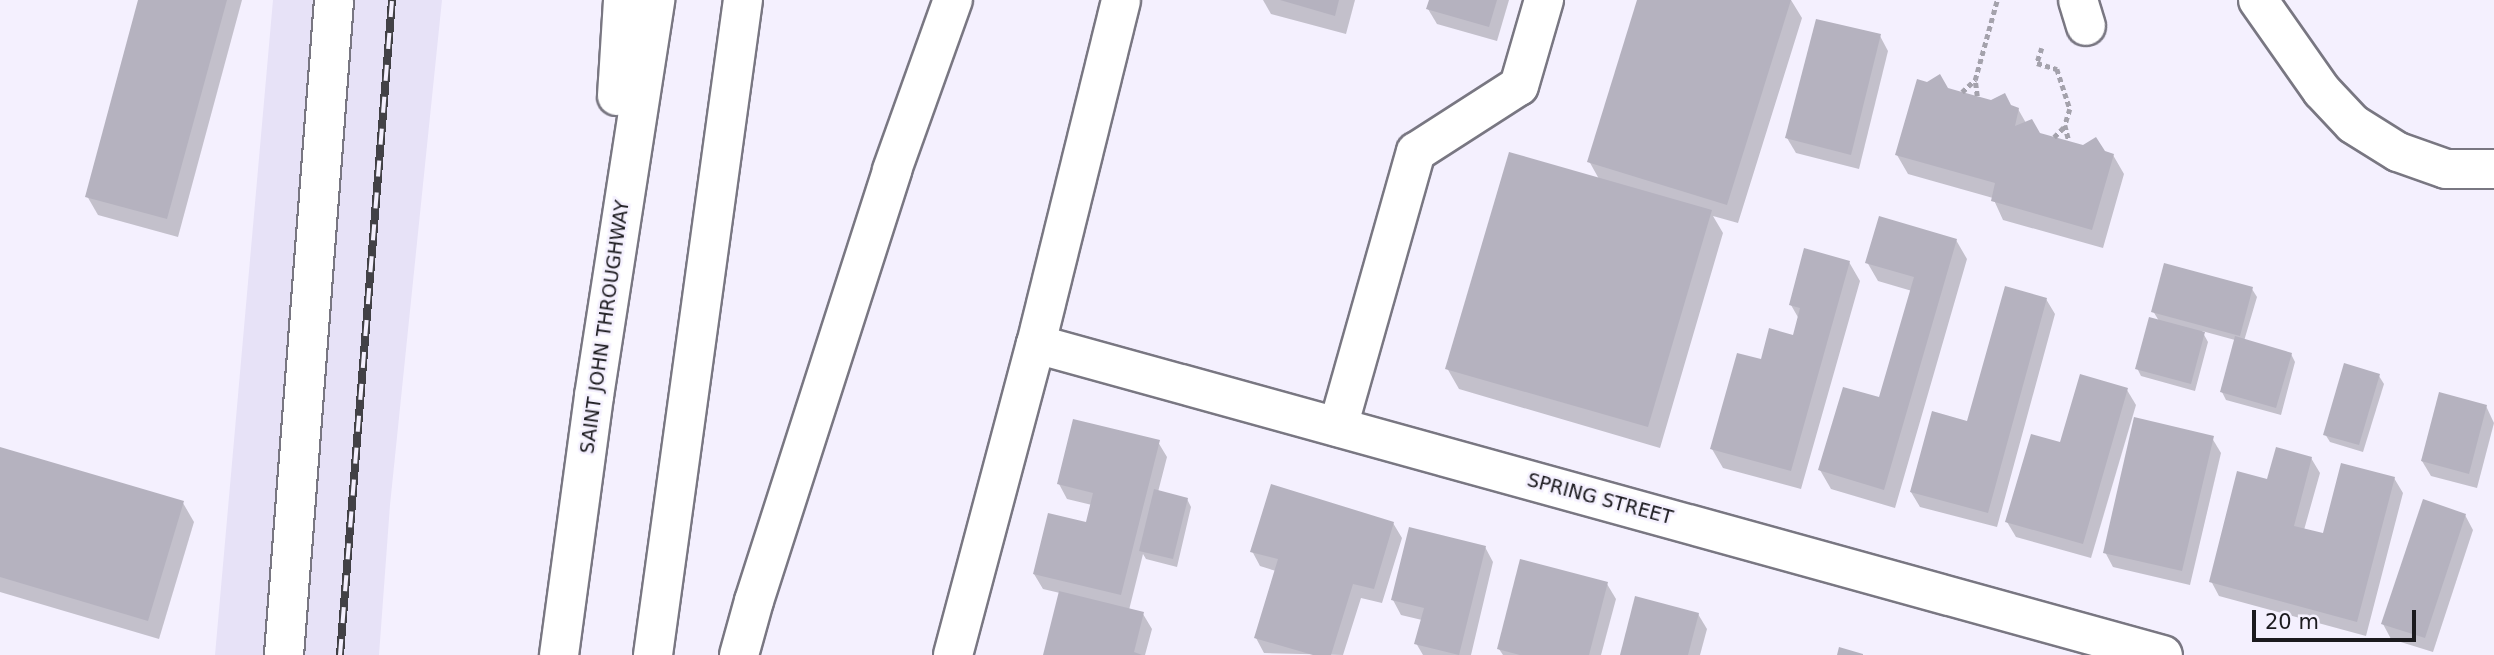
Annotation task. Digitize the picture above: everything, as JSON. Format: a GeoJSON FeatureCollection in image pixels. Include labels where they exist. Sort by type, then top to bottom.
{"type":"FeatureCollection","features":[{"type":"Feature","properties":{"kind":"main road"},"geometry":{"type":"LineString","coordinates":[[284,655],[334,0]]}},
{"type":"Feature","properties":{"kind":"main road"},"geometry":{"type":"LineString","coordinates":[[594,396],[623,0]]}},
{"type":"Feature","properties":{"kind":"main road","name":"SAINT JOHN THROUGHWAY"},"geometry":{"type":"LineString","coordinates":[[559,655],[594,396],[655,0]]}},
{"type":"Feature","properties":{"kind":"main road"},"geometry":{"type":"LineString","coordinates":[[653,655],[743,0]]}},
{"type":"Feature","properties":{"kind":"main road"},"geometry":{"type":"LineString","coordinates":[[739,655],[892,170],[953,0]]}},
{"type":"Feature","properties":{"kind":"main road"},"geometry":{"type":"LineString","coordinates":[[953,655],[1036,344],[1121,0]]}},
{"type":"Feature","properties":{"kind":"main road"},"geometry":{"type":"LineString","coordinates":[[1338,427],[1416,152],[1519,86],[1544,0]]}},
{"type":"Feature","properties":{"kind":"main road"},"geometry":{"type":"LineString","coordinates":[[2258,0],[2322,91],[2353,124],[2398,152],[2446,169],[2494,169]]}},
{"type":"Feature","properties":{"kind":"main road","name":"SPRING STREET"},"geometry":{"type":"LineString","coordinates":[[1036,344],[2163,655]]}},
{"type":"Feature","properties":{"kind":"path"},"geometry":{"type":"LineString","coordinates":[[1977,96],[1975,80],[1997,0]]}},
{"type":"Feature","properties":{"kind":"path"},"geometry":{"type":"LineString","coordinates":[[2045,38],[2037,63],[2057,69],[2070,109],[2065,125],[2054,137]]}},
{"type":"Feature","properties":{"kind":"path"},"geometry":{"type":"LineString","coordinates":[[1962,92],[1975,80]]}},
{"type":"Feature","properties":{"kind":"path"},"geometry":{"type":"LineString","coordinates":[[2065,125],[2069,141]]}},
{"type":"Feature","properties":{"kind":"shaded area"},"geometry":{"type":"Polygon","coordinates":[[[273,0],[442,0],[390,505],[379,655],[215,655],[273,0]]]}},
{"type":"Feature","properties":{"kind":"building"},"geometry":{"type":"Polygon","coordinates":[[[138,0],[227,0],[167,219],[85,197],[138,0]]]}},
{"type":"Feature","properties":{"kind":"building"},"geometry":{"type":"Polygon","coordinates":[[[1280,0],[1339,0],[1335,16],[1280,0]]]}},
{"type":"Feature","properties":{"kind":"building"},"geometry":{"type":"Polygon","coordinates":[[[1429,0],[1497,0],[1489,27],[1426,9],[1429,0]]]}},
{"type":"Feature","properties":{"kind":"building"},"geometry":{"type":"Polygon","coordinates":[[[1637,0],[1791,0],[1727,205],[1587,162],[1637,0]]]}},
{"type":"Feature","properties":{"kind":"building"},"geometry":{"type":"Polygon","coordinates":[[[1816,19],[1881,34],[1851,155],[1785,138],[1816,19]]]}},
{"type":"Feature","properties":{"kind":"building"},"geometry":{"type":"Polygon","coordinates":[[[1940,74],[1948,88],[1991,100],[2005,93],[2011,105],[2019,108],[2015,126],[2032,119],[2040,133],[2083,145],[2096,137],[2105,151],[2114,154],[2092,230],[1991,201],[1995,183],[1895,155],[1917,79],[1927,82],[1940,74]]]}},
{"type":"Feature","properties":{"kind":"building"},"geometry":{"type":"Polygon","coordinates":[[[1509,152],[1712,210],[1648,427],[1445,369],[1509,152]]]}},
{"type":"Feature","properties":{"kind":"building"},"geometry":{"type":"Polygon","coordinates":[[[1879,216],[1957,239],[1884,490],[1818,470],[1843,387],[1879,397],[1914,277],[1865,263],[1879,216]]]}},
{"type":"Feature","properties":{"kind":"building"},"geometry":{"type":"Polygon","coordinates":[[[1804,248],[1850,261],[1791,471],[1710,449],[1737,353],[1761,359],[1769,328],[1793,335],[1800,308],[1789,305],[1804,248]]]}},
{"type":"Feature","properties":{"kind":"building"},"geometry":{"type":"Polygon","coordinates":[[[2164,263],[2253,287],[2240,336],[2151,312],[2164,263]]]}},
{"type":"Feature","properties":{"kind":"building"},"geometry":{"type":"Polygon","coordinates":[[[2005,286],[2047,298],[1988,513],[1910,492],[1932,411],[1967,421],[2005,286]]]}},
{"type":"Feature","properties":{"kind":"building"},"geometry":{"type":"Polygon","coordinates":[[[2149,317],[2205,332],[2191,384],[2135,369],[2149,317]]]}},
{"type":"Feature","properties":{"kind":"building"},"geometry":{"type":"Polygon","coordinates":[[[2235,336],[2292,353],[2276,408],[2220,392],[2235,336]]]}},
{"type":"Feature","properties":{"kind":"building"},"geometry":{"type":"Polygon","coordinates":[[[2344,363],[2380,374],[2359,445],[2323,435],[2344,363]]]}},
{"type":"Feature","properties":{"kind":"building"},"geometry":{"type":"Polygon","coordinates":[[[2080,374],[2128,388],[2083,544],[2005,522],[2031,434],[2060,442],[2080,374]]]}},
{"type":"Feature","properties":{"kind":"building"},"geometry":{"type":"Polygon","coordinates":[[[2439,392],[2487,405],[2469,474],[2421,461],[2439,392]]]}},
{"type":"Feature","properties":{"kind":"building"},"geometry":{"type":"Polygon","coordinates":[[[2134,417],[2214,436],[2182,571],[2103,553],[2134,417]]]}},
{"type":"Feature","properties":{"kind":"building"},"geometry":{"type":"Polygon","coordinates":[[[1073,419],[1160,440],[1121,595],[1033,574],[1048,513],[1086,522],[1093,493],[1057,484],[1073,419]]]}},
{"type":"Feature","properties":{"kind":"building"},"geometry":{"type":"Polygon","coordinates":[[[0,447],[184,501],[148,621],[0,577],[0,447]]]}},
{"type":"Feature","properties":{"kind":"building"},"geometry":{"type":"Polygon","coordinates":[[[2276,447],[2312,457],[2294,526],[2323,533],[2341,463],[2395,477],[2357,622],[2209,582],[2237,471],[2267,479],[2276,447]]]}},
{"type":"Feature","properties":{"kind":"building"},"geometry":{"type":"Polygon","coordinates":[[[1271,484],[1394,522],[1374,589],[1353,584],[1331,655],[1313,655],[1254,638],[1278,559],[1250,552],[1271,484]]]}},
{"type":"Feature","properties":{"kind":"building"},"geometry":{"type":"Polygon","coordinates":[[[1154,489],[1188,498],[1173,559],[1139,551],[1154,489]]]}},
{"type":"Feature","properties":{"kind":"building"},"geometry":{"type":"Polygon","coordinates":[[[2423,499],[2466,514],[2425,638],[2381,624],[2423,499]]]}},
{"type":"Feature","properties":{"kind":"building"},"geometry":{"type":"Polygon","coordinates":[[[1409,527],[1486,546],[1459,655],[1414,644],[1424,608],[1391,600],[1409,527]]]}},
{"type":"Feature","properties":{"kind":"building"},"geometry":{"type":"Polygon","coordinates":[[[1520,559],[1608,582],[1589,655],[1520,655],[1497,649],[1520,559]]]}},
{"type":"Feature","properties":{"kind":"building"},"geometry":{"type":"Polygon","coordinates":[[[1059,591],[1144,612],[1134,652],[1142,655],[1043,655],[1059,591]]]}},
{"type":"Feature","properties":{"kind":"building"},"geometry":{"type":"Polygon","coordinates":[[[1635,596],[1699,613],[1688,655],[1620,655],[1635,596]]]}},
{"type":"Feature","properties":{"kind":"building"},"geometry":{"type":"Polygon","coordinates":[[[1839,647],[1863,654],[1863,655],[1837,655],[1839,647]]]}},
{"type":"Feature","properties":{"kind":"railway"},"geometry":{"type":"LineString","coordinates":[[340,655],[392,0]]}}]}
